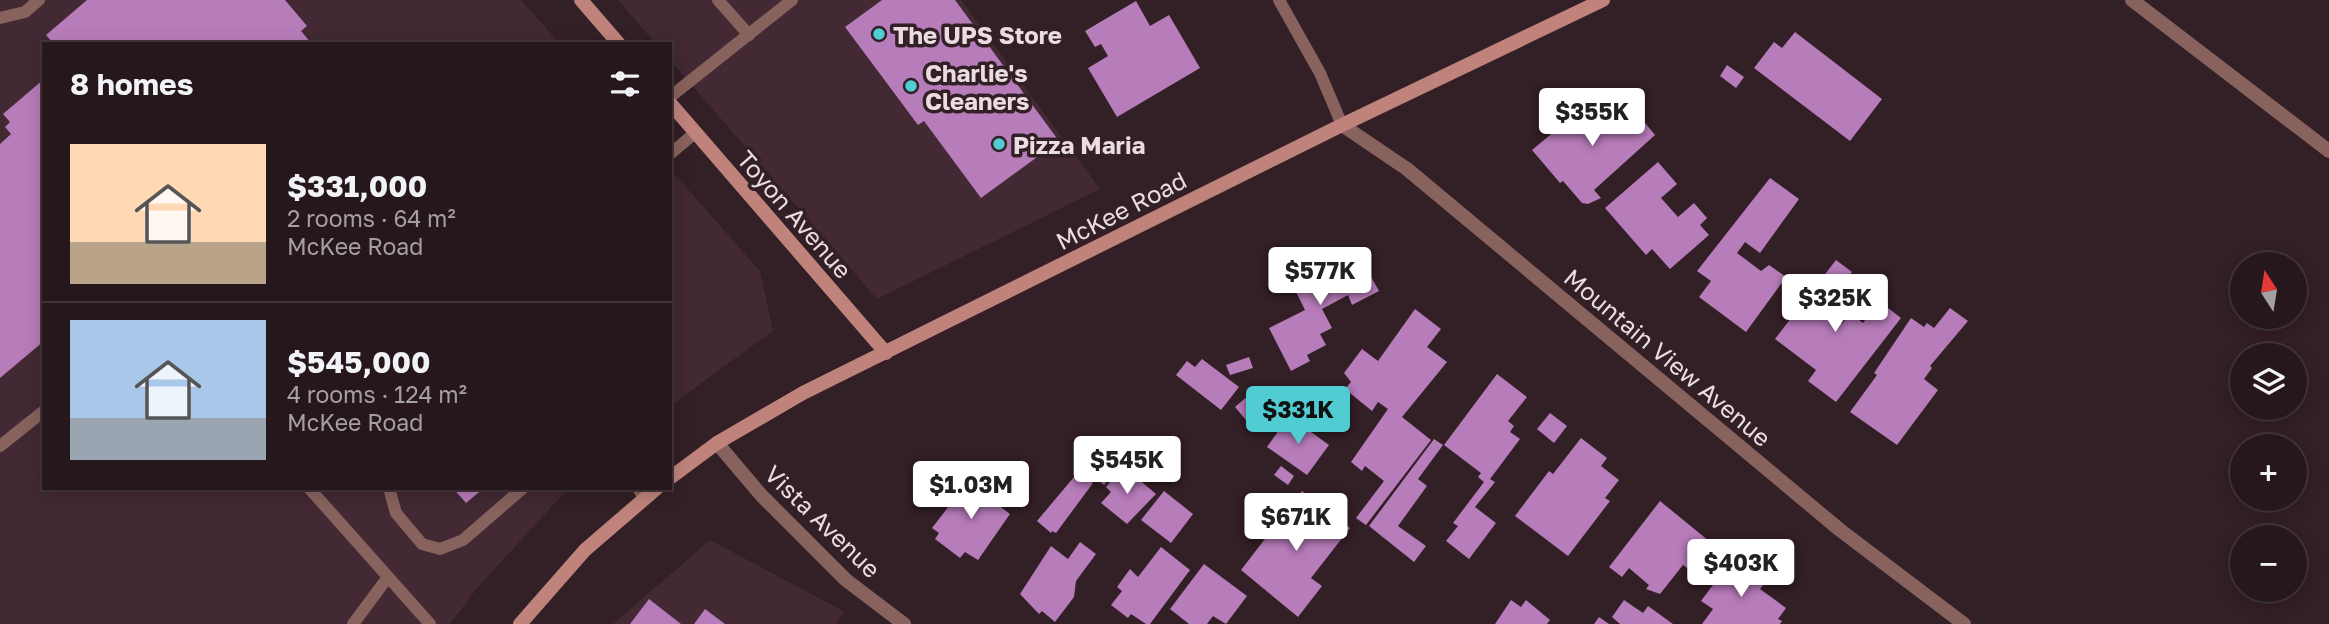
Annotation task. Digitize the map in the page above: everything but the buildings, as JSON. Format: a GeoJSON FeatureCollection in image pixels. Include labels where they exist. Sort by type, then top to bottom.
{"type":"FeatureCollection","features":[{"type":"Feature","properties":{"kind":"street"},"geometry":{"type":"LineString","coordinates":[[582,0],[617,42]]}},
{"type":"Feature","properties":{"kind":"street","name":"McKee Road"},"geometry":{"type":"LineString","coordinates":[[672,477],[717,443],[803,393],[1342,125],[1602,0]]}},
{"type":"Feature","properties":{"kind":"street"},"geometry":{"type":"LineString","coordinates":[[2132,0],[2329,151]]}},
{"type":"Feature","properties":{"kind":"street","name":"Toyon Avenue"},"geometry":{"type":"LineString","coordinates":[[672,105],[886,354]]}},
{"type":"Feature","properties":{"kind":"street","name":"Mountain View Avenue"},"geometry":{"type":"LineString","coordinates":[[1342,125],[1407,169],[1840,530],[1965,624]]}},
{"type":"Feature","properties":{"kind":"street","name":"Vista Avenue"},"geometry":{"type":"LineString","coordinates":[[717,443],[761,495],[846,580],[904,624]]}},
{"type":"Feature","properties":{"kind":"street"},"geometry":{"type":"LineString","coordinates":[[520,624],[584,550],[641,493]]}},
{"type":"Feature","properties":{"kind":"lane"},"geometry":{"type":"LineString","coordinates":[[0,18],[25,12],[39,0]]}},
{"type":"Feature","properties":{"kind":"lane"},"geometry":{"type":"LineString","coordinates":[[718,0],[749,35]]}},
{"type":"Feature","properties":{"kind":"lane"},"geometry":{"type":"LineString","coordinates":[[672,95],[792,0]]}},
{"type":"Feature","properties":{"kind":"lane"},"geometry":{"type":"LineString","coordinates":[[1279,0],[1320,73],[1342,125]]}},
{"type":"Feature","properties":{"kind":"lane"},"geometry":{"type":"LineString","coordinates":[[672,152],[695,133]]}},
{"type":"Feature","properties":{"kind":"lane"},"geometry":{"type":"LineString","coordinates":[[0,446],[42,413]]}},
{"type":"Feature","properties":{"kind":"lane"},"geometry":{"type":"LineString","coordinates":[[311,490],[430,624]]}},
{"type":"Feature","properties":{"kind":"lane"},"geometry":{"type":"LineString","coordinates":[[390,490],[396,513],[422,544],[440,548],[463,540],[521,490]]}},
{"type":"Feature","properties":{"kind":"lane"},"geometry":{"type":"LineString","coordinates":[[353,624],[388,577]]}},
{"type":"Feature","properties":{"kind":"shaded area"},"geometry":{"type":"Polygon","coordinates":[[[0,0],[521,0],[558,42],[42,42],[42,490],[567,490],[478,587],[450,624],[0,624],[0,0]]]}},
{"type":"Feature","properties":{"kind":"shaded area"},"geometry":{"type":"Polygon","coordinates":[[[618,0],[961,0],[1100,189],[877,299],[672,62],[672,42],[654,42],[618,0]]]}},
{"type":"Feature","properties":{"kind":"shaded area"},"geometry":{"type":"Polygon","coordinates":[[[672,171],[760,271],[773,331],[672,405],[672,171]]]}},
{"type":"Feature","properties":{"kind":"shaded area"},"geometry":{"type":"Polygon","coordinates":[[[710,540],[845,612],[836,624],[613,624],[710,540]]]}},
{"type":"Feature","properties":{"kind":"place","name":"The UPS Store"},"geometry":{"type":"Point","coordinates":[879,34]}},
{"type":"Feature","properties":{"kind":"place","name":"Charlie's Cleaners"},"geometry":{"type":"Point","coordinates":[911,86]}},
{"type":"Feature","properties":{"kind":"place","name":"Pizza Maria"},"geometry":{"type":"Point","coordinates":[999,144]}}]}
